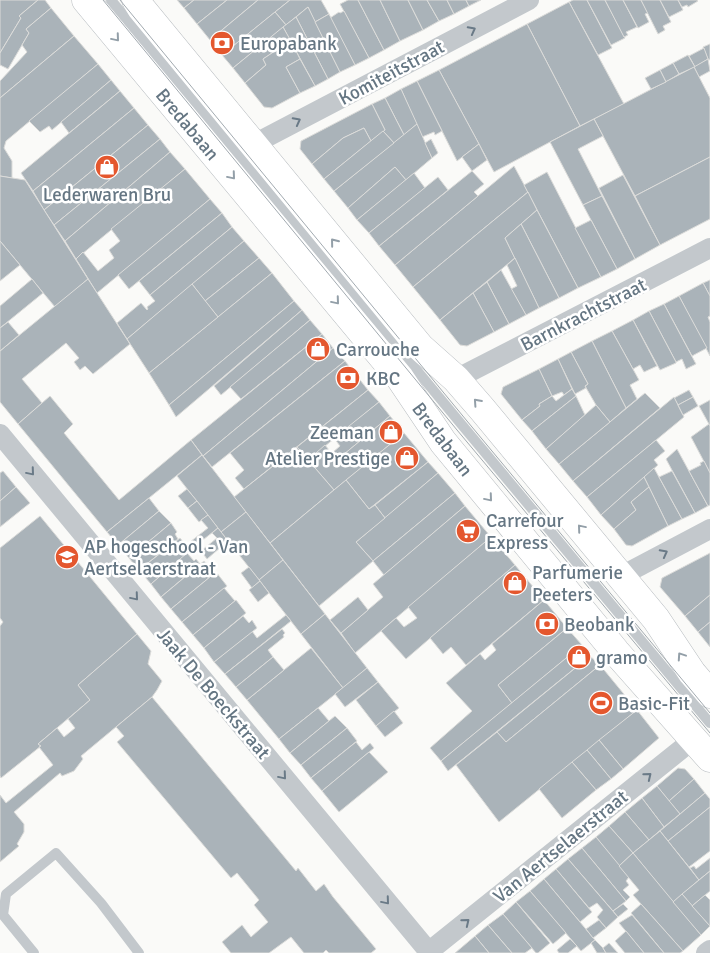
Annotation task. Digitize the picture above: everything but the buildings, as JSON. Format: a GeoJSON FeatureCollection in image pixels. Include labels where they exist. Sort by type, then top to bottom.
{"type":"FeatureCollection","features":[{"type":"Feature","properties":{"kind":"main road","name":"Bredabaan"},"geometry":{"type":"LineString","coordinates":[[86,0],[400,378],[420,411],[449,450],[616,652],[705,740]]}},
{"type":"Feature","properties":{"kind":"main road","name":"Bredabaan"},"geometry":{"type":"LineString","coordinates":[[136,0],[420,347],[456,380],[489,416],[656,619],[692,673],[710,694]]}},
{"type":"Feature","properties":{"kind":"street","name":"Komiteitstraat"},"geometry":{"type":"LineString","coordinates":[[254,144],[529,0]]}},
{"type":"Feature","properties":{"kind":"street","name":"Barnkrachtstraat"},"geometry":{"type":"LineString","coordinates":[[456,380],[710,248]]}},
{"type":"Feature","properties":{"kind":"street","name":"Jaak De Boeckstraat"},"geometry":{"type":"LineString","coordinates":[[0,434],[428,953]]}},
{"type":"Feature","properties":{"kind":"street"},"geometry":{"type":"LineString","coordinates":[[621,576],[710,529]]}},
{"type":"Feature","properties":{"kind":"street","name":"Van Aertselaerstraat"},"geometry":{"type":"LineString","coordinates":[[428,953],[705,740]]}},
{"type":"Feature","properties":{"kind":"street"},"geometry":{"type":"LineString","coordinates":[[706,953],[710,950]]}},
{"type":"Feature","properties":{"kind":"lane","name":"Bredabaan"},"geometry":{"type":"LineString","coordinates":[[111,0],[481,448],[705,740]]}},
{"type":"Feature","properties":{"kind":"lane"},"geometry":{"type":"LineString","coordinates":[[34,953],[4,915],[6,894],[56,853],[139,953]]}},
{"type":"Feature","properties":{"kind":"tram line"},"geometry":{"type":"LineString","coordinates":[[103,0],[457,430],[710,733]]}},
{"type":"Feature","properties":{"kind":"tram line"},"geometry":{"type":"LineString","coordinates":[[120,0],[710,713]]}},
{"type":"Feature","properties":{"kind":"place","name":"Europabank"},"geometry":{"type":"Point","coordinates":[222,43]}},
{"type":"Feature","properties":{"kind":"place","name":"Lederwaren Bru"},"geometry":{"type":"Point","coordinates":[107,167]}},
{"type":"Feature","properties":{"kind":"place","name":"Carrouche"},"geometry":{"type":"Point","coordinates":[318,349]}},
{"type":"Feature","properties":{"kind":"place","name":"KBC"},"geometry":{"type":"Point","coordinates":[348,378]}},
{"type":"Feature","properties":{"kind":"place","name":"Zeeman"},"geometry":{"type":"Point","coordinates":[391,432]}},
{"type":"Feature","properties":{"kind":"place","name":"Atelier Prestige"},"geometry":{"type":"Point","coordinates":[407,458]}},
{"type":"Feature","properties":{"kind":"place","name":"Carrefour Express"},"geometry":{"type":"Point","coordinates":[468,531]}},
{"type":"Feature","properties":{"kind":"place","name":"AP hogeschool - Van Aertselaerstraat"},"geometry":{"type":"Point","coordinates":[67,557]}},
{"type":"Feature","properties":{"kind":"place","name":"Parfumerie Peeters"},"geometry":{"type":"Point","coordinates":[515,583]}},
{"type":"Feature","properties":{"kind":"place","name":"Beobank"},"geometry":{"type":"Point","coordinates":[547,624]}},
{"type":"Feature","properties":{"kind":"place","name":"gramo"},"geometry":{"type":"Point","coordinates":[579,657]}},
{"type":"Feature","properties":{"kind":"place","name":"Basic-Fit"},"geometry":{"type":"Point","coordinates":[601,703]}}]}
